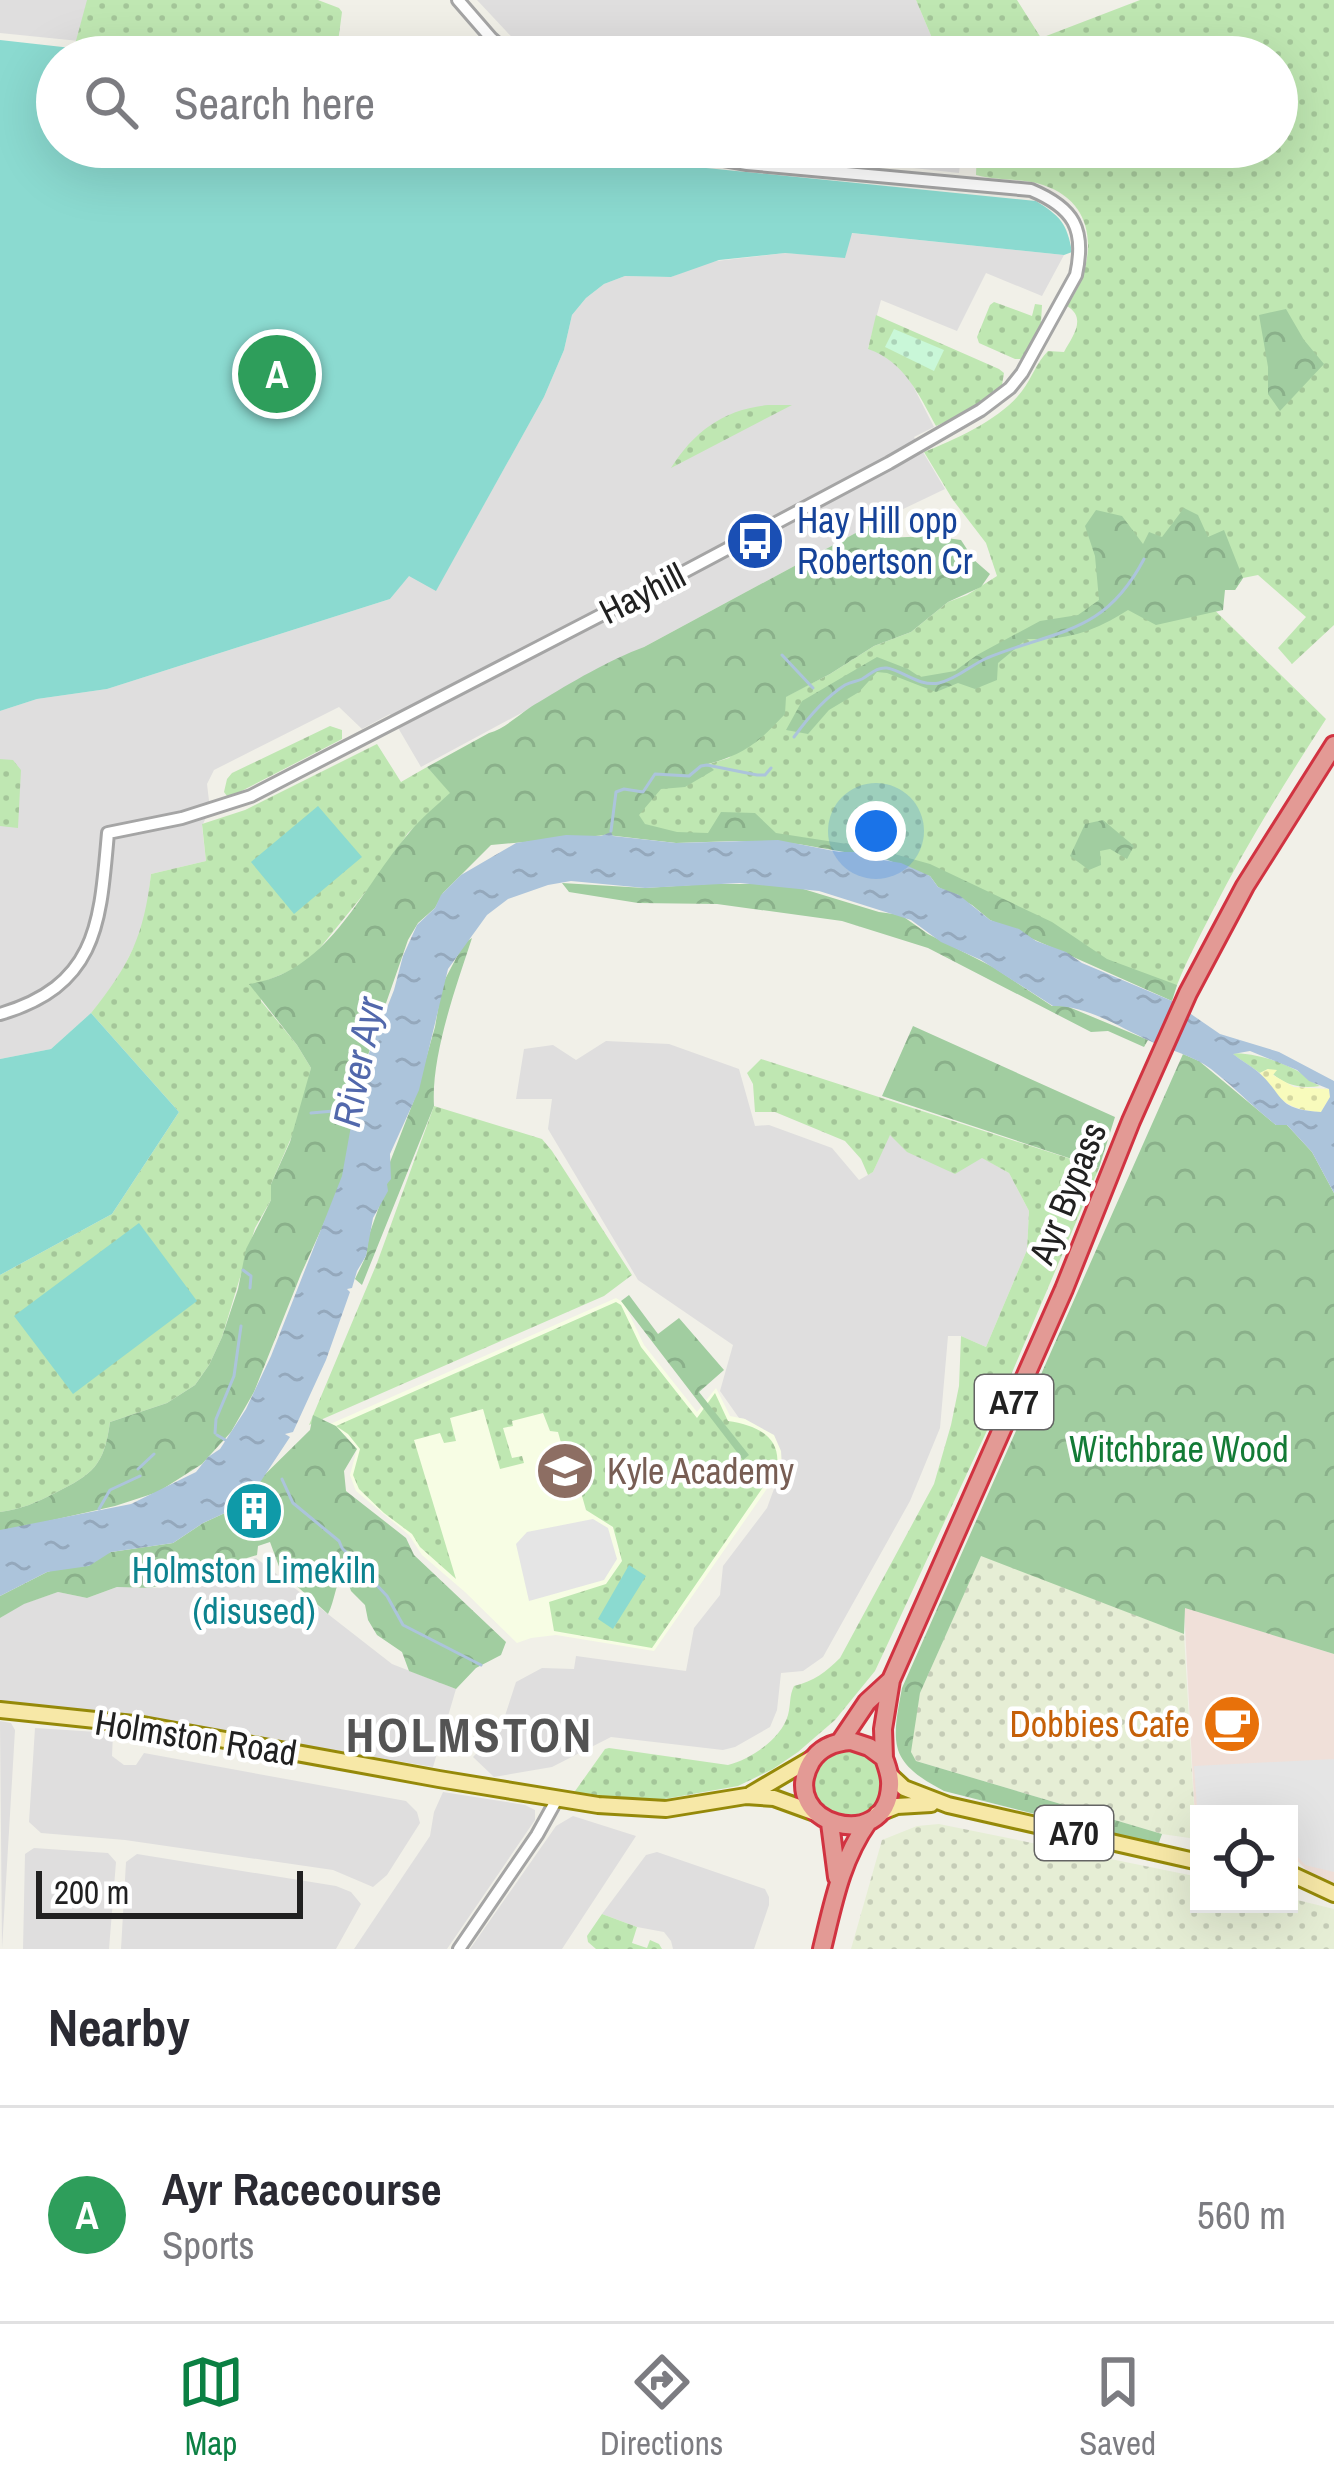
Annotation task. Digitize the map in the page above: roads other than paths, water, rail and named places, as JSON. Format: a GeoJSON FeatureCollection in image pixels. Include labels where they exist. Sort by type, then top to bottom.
{"type":"FeatureCollection","features":[{"type":"Feature","properties":{"kind":"highway","name":"Ayr Bypass"},"geometry":{"type":"LineString","coordinates":[[887,1766],[883,1729],[891,1680],[1064,1288],[1154,1068],[1245,886],[1334,745]]}},
{"type":"Feature","properties":{"kind":"highway","name":"Ayr Bypass"},"geometry":{"type":"LineString","coordinates":[[840,1742],[867,1702],[891,1680]]}},
{"type":"Feature","properties":{"kind":"highway","name":"A77"},"geometry":{"type":"LineString","coordinates":[[837,1884],[837,1864],[824,1818],[809,1802],[805,1786],[815,1756],[840,1742]]}},
{"type":"Feature","properties":{"kind":"highway"},"geometry":{"type":"LineString","coordinates":[[840,1742],[860,1743],[887,1766]]}},
{"type":"Feature","properties":{"kind":"highway","name":"A77"},"geometry":{"type":"LineString","coordinates":[[822,1949],[837,1884],[853,1843],[889,1794],[887,1766]]}},
{"type":"Feature","properties":{"kind":"highway"},"geometry":{"type":"LineString","coordinates":[[824,1818],[850,1826],[873,1818]]}},
{"type":"Feature","properties":{"kind":"main road","name":"Holmston Road"},"geometry":{"type":"LineString","coordinates":[[0,1710],[143,1725],[637,1809],[746,1796]]}},
{"type":"Feature","properties":{"kind":"main road"},"geometry":{"type":"LineString","coordinates":[[746,1796],[815,1756]]}},
{"type":"Feature","properties":{"kind":"main road","name":"A70"},"geometry":{"type":"LineString","coordinates":[[887,1766],[904,1788],[948,1805],[1190,1860]]}},
{"type":"Feature","properties":{"kind":"main road"},"geometry":{"type":"LineString","coordinates":[[746,1796],[774,1798],[824,1818]]}},
{"type":"Feature","properties":{"kind":"main road","name":"A70"},"geometry":{"type":"LineString","coordinates":[[873,1818],[897,1806],[948,1805]]}},
{"type":"Feature","properties":{"kind":"main road"},"geometry":{"type":"LineString","coordinates":[[1298,1878],[1334,1894]]}},
{"type":"Feature","properties":{"kind":"street"},"geometry":{"type":"LineString","coordinates":[[458,0],[489,36]]}},
{"type":"Feature","properties":{"kind":"street","name":"Hayhill"},"geometry":{"type":"LineString","coordinates":[[0,1014],[50,992],[80,961],[99,918],[108,833],[182,818],[251,796],[963,422],[1010,388],[1076,275],[1079,239],[1069,213],[1031,190],[791,168]]}},
{"type":"Feature","properties":{"kind":"street"},"geometry":{"type":"LineString","coordinates":[[459,1949],[557,1799]]}},
{"type":"Feature","properties":{"kind":"water"},"geometry":{"type":"Polygon","coordinates":[[[611,832],[613,836],[676,843],[778,840],[858,852],[930,876],[938,887],[959,895],[990,920],[1172,1001],[1220,1034],[1279,1052],[1334,1081],[1334,1193],[1312,1152],[1287,1125],[1276,1125],[1204,1064],[1091,1013],[1053,1006],[911,920],[819,891],[740,883],[645,888],[571,881],[548,885],[508,899],[487,915],[448,969],[419,1090],[390,1154],[391,1179],[373,1218],[366,1256],[352,1288],[347,1289],[350,1292],[326,1360],[293,1432],[285,1434],[290,1437],[261,1481],[227,1512],[173,1543],[111,1552],[89,1566],[47,1572],[0,1596],[0,1530],[131,1504],[196,1472],[220,1449],[246,1409],[342,1176],[360,1076],[417,925],[461,875],[516,843],[566,835],[611,832]],[[1250,1051],[1233,1054],[1288,1104],[1321,1112],[1329,1089],[1250,1051]]]}},
{"type":"Feature","properties":{"kind":"waterway"},"geometry":{"type":"LineString","coordinates":[[794,737],[831,696],[877,670],[887,668],[925,683],[939,683],[987,658],[1077,626],[1113,602],[1144,559]]}},
{"type":"Feature","properties":{"kind":"waterway"},"geometry":{"type":"LineString","coordinates":[[782,655],[813,688]]}},
{"type":"Feature","properties":{"kind":"waterway"},"geometry":{"type":"LineString","coordinates":[[611,831],[616,792],[643,792],[655,774],[689,776],[707,765],[765,775],[771,768]]}},
{"type":"Feature","properties":{"kind":"waterway","name":"River Ayr"},"geometry":{"type":"LineString","coordinates":[[311,1113],[345,1110]]}},
{"type":"Feature","properties":{"kind":"waterway"},"geometry":{"type":"LineString","coordinates":[[243,1270],[251,1276],[250,1288]]}},
{"type":"Feature","properties":{"kind":"waterway"},"geometry":{"type":"LineString","coordinates":[[215,1433],[234,1376],[241,1326]]}},
{"type":"Feature","properties":{"kind":"waterway"},"geometry":{"type":"LineString","coordinates":[[217,1435],[227,1441]]}},
{"type":"Feature","properties":{"kind":"waterway"},"geometry":{"type":"LineString","coordinates":[[138,1469],[154,1454]]}},
{"type":"Feature","properties":{"kind":"waterway"},"geometry":{"type":"LineString","coordinates":[[99,1509],[110,1490],[140,1476]]}},
{"type":"Feature","properties":{"kind":"waterway"},"geometry":{"type":"LineString","coordinates":[[282,1479],[293,1503],[339,1541],[387,1596],[403,1625],[481,1665]]}},
{"type":"Feature","properties":{"kind":"place","name":"Ayr Racecourse"},"geometry":{"type":"Point","coordinates":[277,374]}},
{"type":"Feature","properties":{"kind":"place","name":"Hay Hill opp Robertson Cr"},"geometry":{"type":"Point","coordinates":[755,541]}},
{"type":"Feature","properties":{"kind":"place","name":"Kyle Academy"},"geometry":{"type":"Point","coordinates":[565,1471]}},
{"type":"Feature","properties":{"kind":"place","name":"Holmston Limekiln (disused)"},"geometry":{"type":"Point","coordinates":[254,1511]}},
{"type":"Feature","properties":{"kind":"place","name":"Dobbies Cafe"},"geometry":{"type":"Point","coordinates":[1232,1724]}},
{"type":"Feature","properties":{"kind":"district","name":"HOLMSTON"},"geometry":{"type":"Point","coordinates":[470,1735]}},
{"type":"Feature","properties":{"kind":"park label","name":"Witchbrae Wood"},"geometry":{"type":"Point","coordinates":[1179,1449]}}]}
